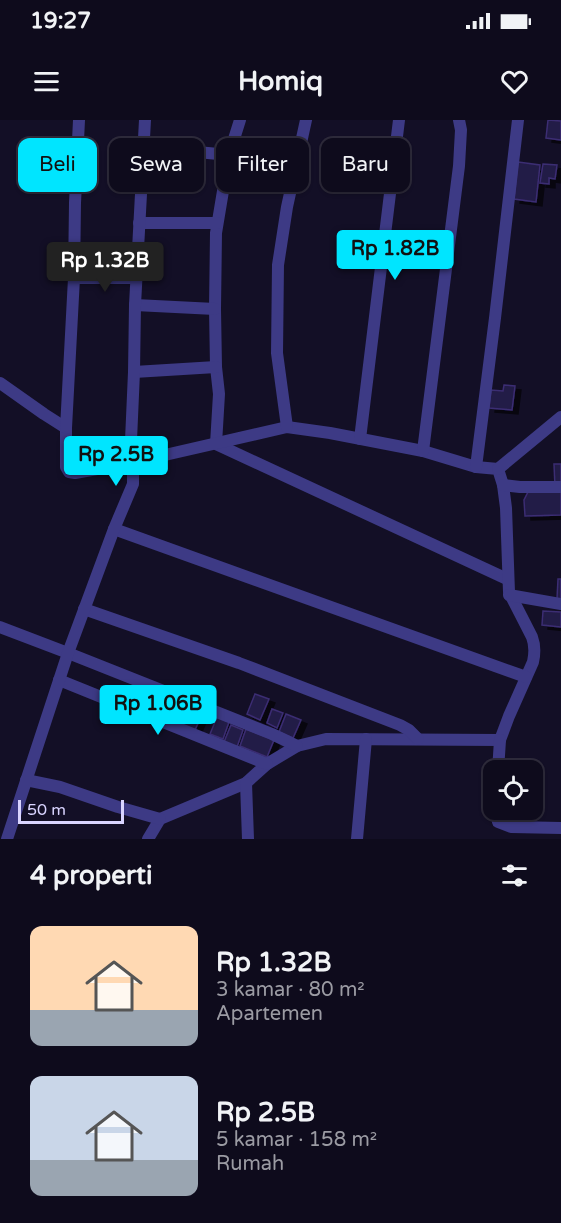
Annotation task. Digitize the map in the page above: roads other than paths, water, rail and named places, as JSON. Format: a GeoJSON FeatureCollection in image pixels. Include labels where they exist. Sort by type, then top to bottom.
{"type":"FeatureCollection","features":[{"type":"Feature","properties":{"kind":"street"},"geometry":{"type":"LineString","coordinates":[[79,120],[66,428],[66,463],[69,471],[75,473],[130,463],[286,427],[423,451],[476,467],[498,469],[561,417]]}},
{"type":"Feature","properties":{"kind":"street"},"geometry":{"type":"LineString","coordinates":[[144,138],[145,120]]}},
{"type":"Feature","properties":{"kind":"street"},"geometry":{"type":"LineString","coordinates":[[234,138],[240,120]]}},
{"type":"Feature","properties":{"kind":"street"},"geometry":{"type":"LineString","coordinates":[[286,427],[277,353],[278,265],[286,207],[306,120]]}},
{"type":"Feature","properties":{"kind":"street"},"geometry":{"type":"LineString","coordinates":[[360,439],[399,120]]}},
{"type":"Feature","properties":{"kind":"street"},"geometry":{"type":"LineString","coordinates":[[423,451],[459,166],[461,130],[459,120]]}},
{"type":"Feature","properties":{"kind":"street"},"geometry":{"type":"LineString","coordinates":[[476,467],[518,120]]}},
{"type":"Feature","properties":{"kind":"street"},"geometry":{"type":"LineString","coordinates":[[7,839],[68,653],[133,484],[130,463],[141,192]]}},
{"type":"Feature","properties":{"kind":"street"},"geometry":{"type":"LineString","coordinates":[[216,444],[219,394],[215,309],[217,222],[222,192]]}},
{"type":"Feature","properties":{"kind":"street"},"geometry":{"type":"LineString","coordinates":[[139,223],[217,222]]}},
{"type":"Feature","properties":{"kind":"street"},"geometry":{"type":"LineString","coordinates":[[74,278],[137,278]]}},
{"type":"Feature","properties":{"kind":"street"},"geometry":{"type":"LineString","coordinates":[[135,305],[215,309]]}},
{"type":"Feature","properties":{"kind":"street"},"geometry":{"type":"LineString","coordinates":[[134,372],[216,367]]}},
{"type":"Feature","properties":{"kind":"street"},"geometry":{"type":"LineString","coordinates":[[0,383],[66,428]]}},
{"type":"Feature","properties":{"kind":"street"},"geometry":{"type":"LineString","coordinates":[[216,444],[507,579]]}},
{"type":"Feature","properties":{"kind":"street"},"geometry":{"type":"LineString","coordinates":[[498,469],[503,484],[507,528],[507,579],[510,595],[534,644],[533,662],[500,740],[499,760]]}},
{"type":"Feature","properties":{"kind":"street"},"geometry":{"type":"LineString","coordinates":[[503,484],[520,487],[561,488]]}},
{"type":"Feature","properties":{"kind":"street"},"geometry":{"type":"LineString","coordinates":[[114,529],[526,676]]}},
{"type":"Feature","properties":{"kind":"street"},"geometry":{"type":"LineString","coordinates":[[510,595],[561,604]]}},
{"type":"Feature","properties":{"kind":"street"},"geometry":{"type":"LineString","coordinates":[[84,609],[239,663],[400,725],[418,739]]}},
{"type":"Feature","properties":{"kind":"street"},"geometry":{"type":"LineString","coordinates":[[0,627],[272,734],[297,746]]}},
{"type":"Feature","properties":{"kind":"street"},"geometry":{"type":"LineString","coordinates":[[59,680],[267,764]]}},
{"type":"Feature","properties":{"kind":"street"},"geometry":{"type":"LineString","coordinates":[[148,839],[160,819],[246,783],[267,764],[297,746],[326,739],[500,740]]}},
{"type":"Feature","properties":{"kind":"street"},"geometry":{"type":"LineString","coordinates":[[357,839],[366,739]]}},
{"type":"Feature","properties":{"kind":"street"},"geometry":{"type":"LineString","coordinates":[[26,780],[60,787],[160,819]]}},
{"type":"Feature","properties":{"kind":"street"},"geometry":{"type":"LineString","coordinates":[[246,783],[248,839]]}},
{"type":"Feature","properties":{"kind":"street"},"geometry":{"type":"LineString","coordinates":[[498,820],[511,827],[561,828]]}}]}
